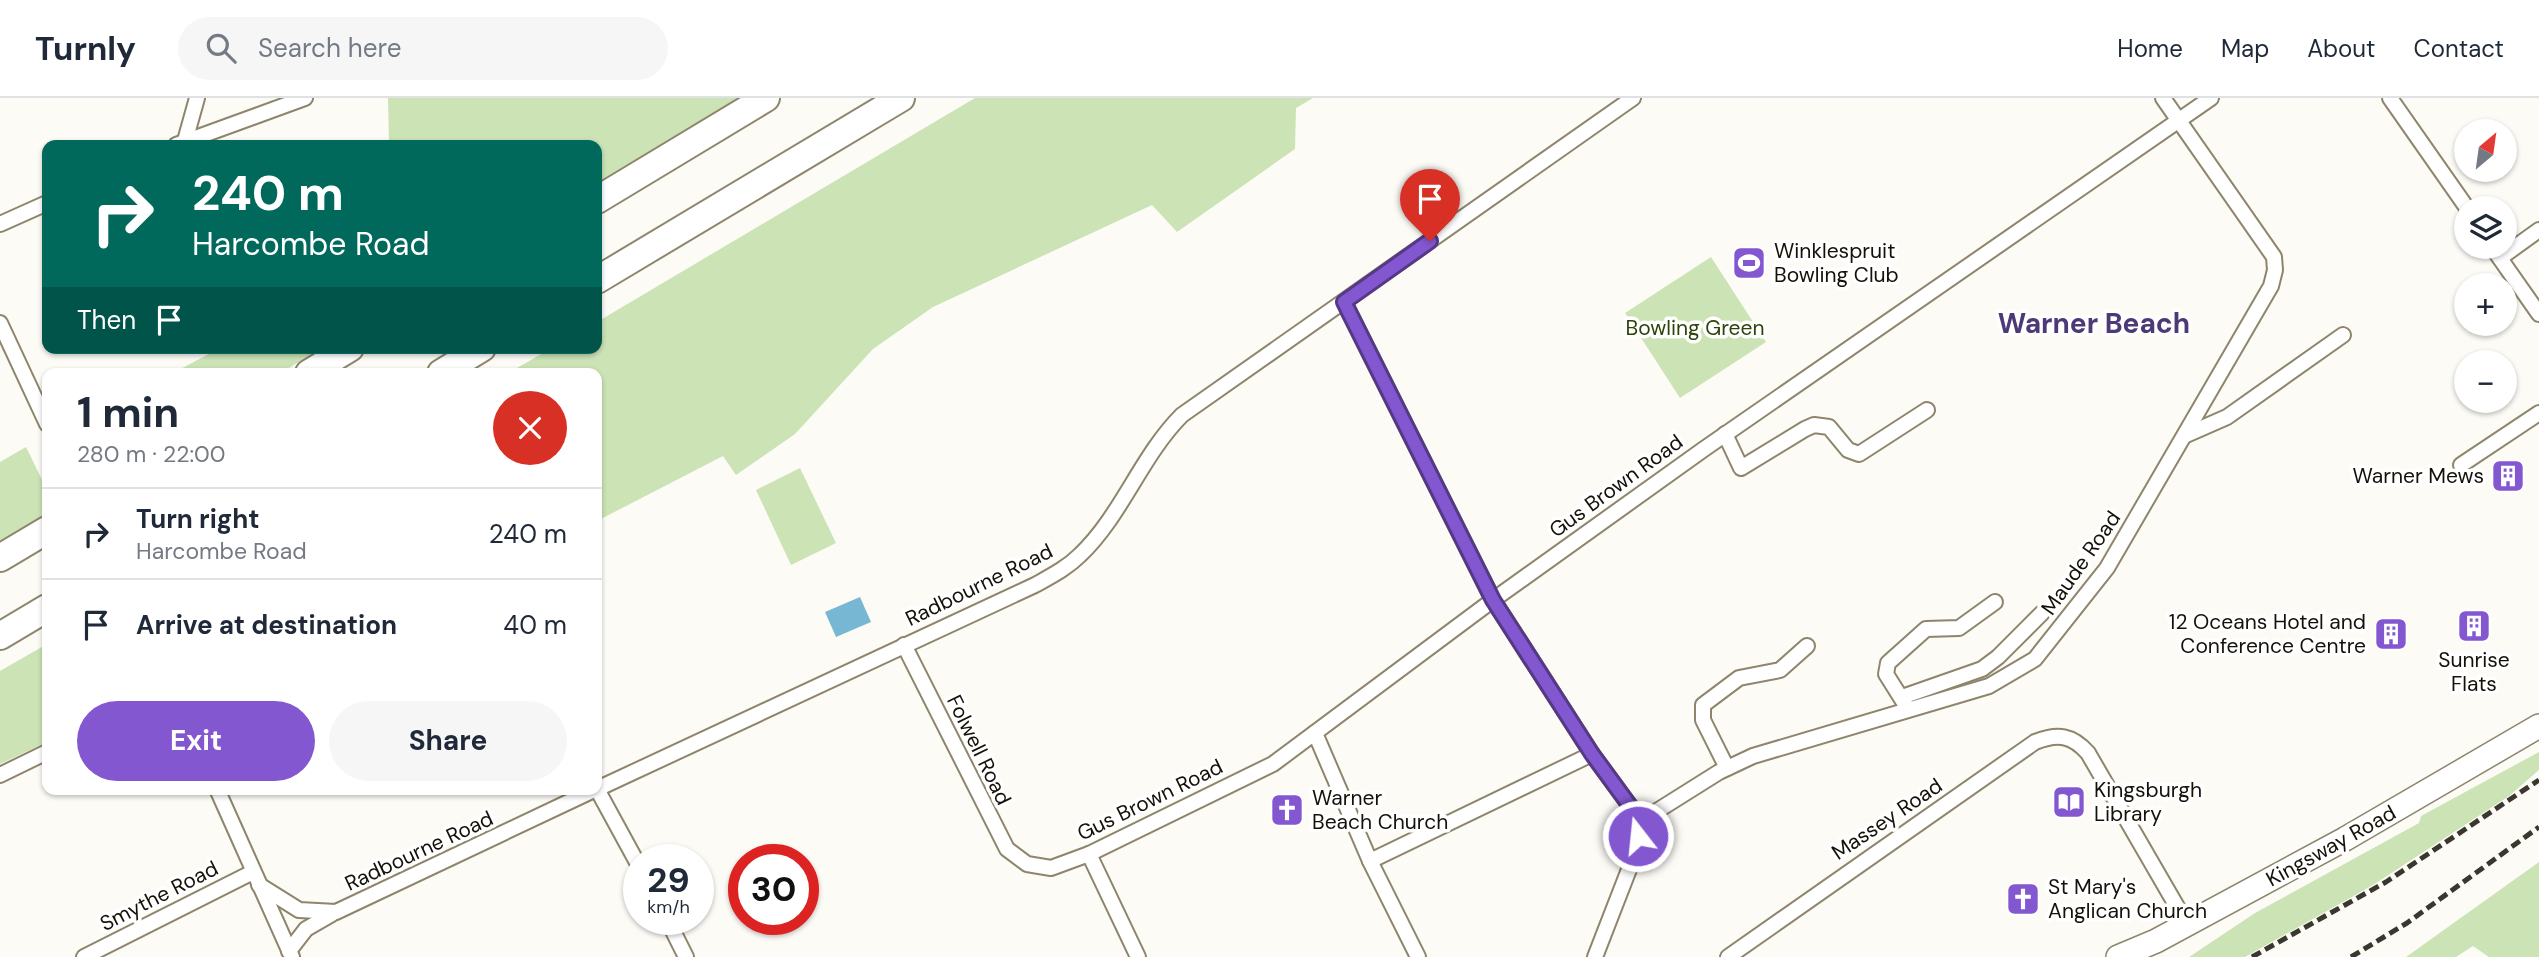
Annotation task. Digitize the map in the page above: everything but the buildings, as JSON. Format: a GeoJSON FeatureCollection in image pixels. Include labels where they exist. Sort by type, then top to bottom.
{"type":"FeatureCollection","features":[{"type":"Feature","properties":{"kind":"highway"},"geometry":{"type":"LineString","coordinates":[[602,197],[766,98]]}},
{"type":"Feature","properties":{"kind":"highway"},"geometry":{"type":"LineString","coordinates":[[602,277],[901,98]]}},
{"type":"Feature","properties":{"kind":"highway"},"geometry":{"type":"LineString","coordinates":[[317,368],[340,354]]}},
{"type":"Feature","properties":{"kind":"highway"},"geometry":{"type":"LineString","coordinates":[[449,368],[472,354]]}},
{"type":"Feature","properties":{"kind":"highway"},"geometry":{"type":"LineString","coordinates":[[0,558],[42,533]]}},
{"type":"Feature","properties":{"kind":"highway"},"geometry":{"type":"LineString","coordinates":[[0,636],[42,611]]}},
{"type":"Feature","properties":{"kind":"main road","name":"Kingsway Road"},"geometry":{"type":"LineString","coordinates":[[2118,957],[2187,924],[2353,834],[2539,726]]}},
{"type":"Feature","properties":{"kind":"street"},"geometry":{"type":"LineString","coordinates":[[181,140],[197,98]]}},
{"type":"Feature","properties":{"kind":"street"},"geometry":{"type":"LineString","coordinates":[[188,140],[305,98]]}},
{"type":"Feature","properties":{"kind":"street","name":"Radbourne Road"},"geometry":{"type":"LineString","coordinates":[[602,787],[1063,569],[1099,533],[1159,440],[1182,415],[1633,98]]}},
{"type":"Feature","properties":{"kind":"street","name":"Maude Road"},"geometry":{"type":"LineString","coordinates":[[1641,821],[1727,768],[1905,703],[1989,686],[2035,659],[2108,568],[2271,286],[2276,270],[2274,257],[2163,98]]}},
{"type":"Feature","properties":{"kind":"street","name":"Gus Brown Road"},"geometry":{"type":"LineString","coordinates":[[1027,864],[1051,868],[1090,853],[1273,764],[1493,600],[1725,434],[2211,98]]}},
{"type":"Feature","properties":{"kind":"street"},"geometry":{"type":"LineString","coordinates":[[2390,98],[2459,196]]}},
{"type":"Feature","properties":{"kind":"street"},"geometry":{"type":"LineString","coordinates":[[0,225],[42,205]]}},
{"type":"Feature","properties":{"kind":"street"},"geometry":{"type":"LineString","coordinates":[[2517,241],[2539,230]]}},
{"type":"Feature","properties":{"kind":"street"},"geometry":{"type":"LineString","coordinates":[[2501,259],[2539,314]]}},
{"type":"Feature","properties":{"kind":"street"},"geometry":{"type":"LineString","coordinates":[[1344,302],[1493,600],[1592,754],[1641,821],[1635,854],[1595,957]]}},
{"type":"Feature","properties":{"kind":"street"},"geometry":{"type":"LineString","coordinates":[[0,323],[42,413]]}},
{"type":"Feature","properties":{"kind":"street"},"geometry":{"type":"LineString","coordinates":[[2186,435],[2227,417],[2343,335]]}},
{"type":"Feature","properties":{"kind":"street"},"geometry":{"type":"LineString","coordinates":[[1725,434],[1741,468],[1814,425],[1829,427],[1848,450],[1859,454],[1927,410]]}},
{"type":"Feature","properties":{"kind":"street"},"geometry":{"type":"LineString","coordinates":[[2461,465],[2539,413]]}},
{"type":"Feature","properties":{"kind":"street"},"geometry":{"type":"LineString","coordinates":[[1995,602],[1959,628],[1926,629],[1888,663],[1886,674],[1905,703],[1982,669],[1998,657],[2042,613]]}},
{"type":"Feature","properties":{"kind":"street","name":"Folwell Road"},"geometry":{"type":"LineString","coordinates":[[904,645],[998,835],[1015,857],[1027,864]]}},
{"type":"Feature","properties":{"kind":"street"},"geometry":{"type":"LineString","coordinates":[[1727,768],[1703,720],[1703,705],[1740,678],[1780,670],[1807,646]]}},
{"type":"Feature","properties":{"kind":"street"},"geometry":{"type":"LineString","coordinates":[[1315,733],[1370,861],[1418,957]]}},
{"type":"Feature","properties":{"kind":"street","name":"Massey Road"},"geometry":{"type":"LineString","coordinates":[[1728,957],[2035,742],[2062,736],[2077,741],[2134,828],[2187,924]]}},
{"type":"Feature","properties":{"kind":"street"},"geometry":{"type":"LineString","coordinates":[[0,775],[42,754]]}},
{"type":"Feature","properties":{"kind":"street"},"geometry":{"type":"LineString","coordinates":[[1370,861],[1592,754]]}},
{"type":"Feature","properties":{"kind":"street"},"geometry":{"type":"LineString","coordinates":[[220,795],[290,954]]}},
{"type":"Feature","properties":{"kind":"street","name":"Radbourne Road"},"geometry":{"type":"LineString","coordinates":[[256,879],[299,910],[336,912],[372,898],[585,795]]}},
{"type":"Feature","properties":{"kind":"street"},"geometry":{"type":"LineString","coordinates":[[600,795],[627,844]]}},
{"type":"Feature","properties":{"kind":"street"},"geometry":{"type":"LineString","coordinates":[[1090,853],[1138,957]]}},
{"type":"Feature","properties":{"kind":"street","name":"Smythe Road"},"geometry":{"type":"LineString","coordinates":[[84,957],[256,879]]}},
{"type":"Feature","properties":{"kind":"street"},"geometry":{"type":"LineString","coordinates":[[290,954],[306,929],[336,912]]}},
{"type":"Feature","properties":{"kind":"street"},"geometry":{"type":"LineString","coordinates":[[675,935],[686,957]]}},
{"type":"Feature","properties":{"kind":"green space"},"geometry":{"type":"Polygon","coordinates":[[[388,98],[742,98],[602,185],[602,140],[389,140],[388,98]]]}},
{"type":"Feature","properties":{"kind":"green space"},"geometry":{"type":"Polygon","coordinates":[[[975,98],[1313,98],[1296,108],[1295,149],[1177,232],[1152,205],[933,307],[873,349],[795,434],[736,475],[723,456],[602,518],[602,368],[517,368],[541,354],[602,354],[602,319],[975,98]]]}},
{"type":"Feature","properties":{"kind":"green space","name":"Bowling Green"},"geometry":{"type":"Polygon","coordinates":[[[1711,257],[1766,342],[1680,398],[1625,313],[1711,257]]]}},
{"type":"Feature","properties":{"kind":"green space"},"geometry":{"type":"Polygon","coordinates":[[[209,354],[311,354],[289,368],[182,368],[209,354]]]}},
{"type":"Feature","properties":{"kind":"green space"},"geometry":{"type":"Polygon","coordinates":[[[26,447],[42,480],[42,519],[0,544],[0,462],[26,447]]]}},
{"type":"Feature","properties":{"kind":"green space"},"geometry":{"type":"Polygon","coordinates":[[[800,468],[836,543],[791,565],[756,490],[800,468]]]}},
{"type":"Feature","properties":{"kind":"green space"},"geometry":{"type":"Polygon","coordinates":[[[42,647],[42,744],[0,764],[0,671],[42,647]]]}},
{"type":"Feature","properties":{"kind":"green space"},"geometry":{"type":"Polygon","coordinates":[[[2539,752],[2539,770],[2509,796],[2373,885],[2245,957],[2189,957],[2255,913],[2419,823],[2421,816],[2539,752]]]}},
{"type":"Feature","properties":{"kind":"green space"},"geometry":{"type":"Polygon","coordinates":[[[2539,862],[2539,957],[2489,957],[2473,946],[2456,957],[2406,957],[2539,862]]]}},
{"type":"Feature","properties":{"kind":"water"},"geometry":{"type":"Polygon","coordinates":[[[860,597],[871,622],[836,637],[825,612],[860,597]]]}},
{"type":"Feature","properties":{"kind":"railway"},"geometry":{"type":"LineString","coordinates":[[2252,957],[2386,882],[2539,780]]}},
{"type":"Feature","properties":{"kind":"railway"},"geometry":{"type":"LineString","coordinates":[[2351,957],[2407,923],[2539,827]]}},
{"type":"Feature","properties":{"kind":"place","name":"Winklespruit Bowling Club"},"geometry":{"type":"Point","coordinates":[1749,263]}},
{"type":"Feature","properties":{"kind":"place","name":"Warner Mews"},"geometry":{"type":"Point","coordinates":[2508,476]}},
{"type":"Feature","properties":{"kind":"place","name":"Sunrise Flats"},"geometry":{"type":"Point","coordinates":[2474,626]}},
{"type":"Feature","properties":{"kind":"place","name":"12 Oceans Hotel and Conference Centre"},"geometry":{"type":"Point","coordinates":[2391,634]}},
{"type":"Feature","properties":{"kind":"place","name":"Kingsburgh Library"},"geometry":{"type":"Point","coordinates":[2069,802]}},
{"type":"Feature","properties":{"kind":"place","name":"Warner Beach Church"},"geometry":{"type":"Point","coordinates":[1287,810]}},
{"type":"Feature","properties":{"kind":"place","name":"St Mary's Anglican Church"},"geometry":{"type":"Point","coordinates":[2023,899]}},
{"type":"Feature","properties":{"kind":"district","name":"Warner Beach"},"geometry":{"type":"Point","coordinates":[2094,323]}},
{"type":"Feature","properties":{"kind":"route"},"geometry":{"type":"LineString","coordinates":[[1430,241],[1344,302],[1493,600],[1592,754],[1641,821],[1638,836]]}}]}
